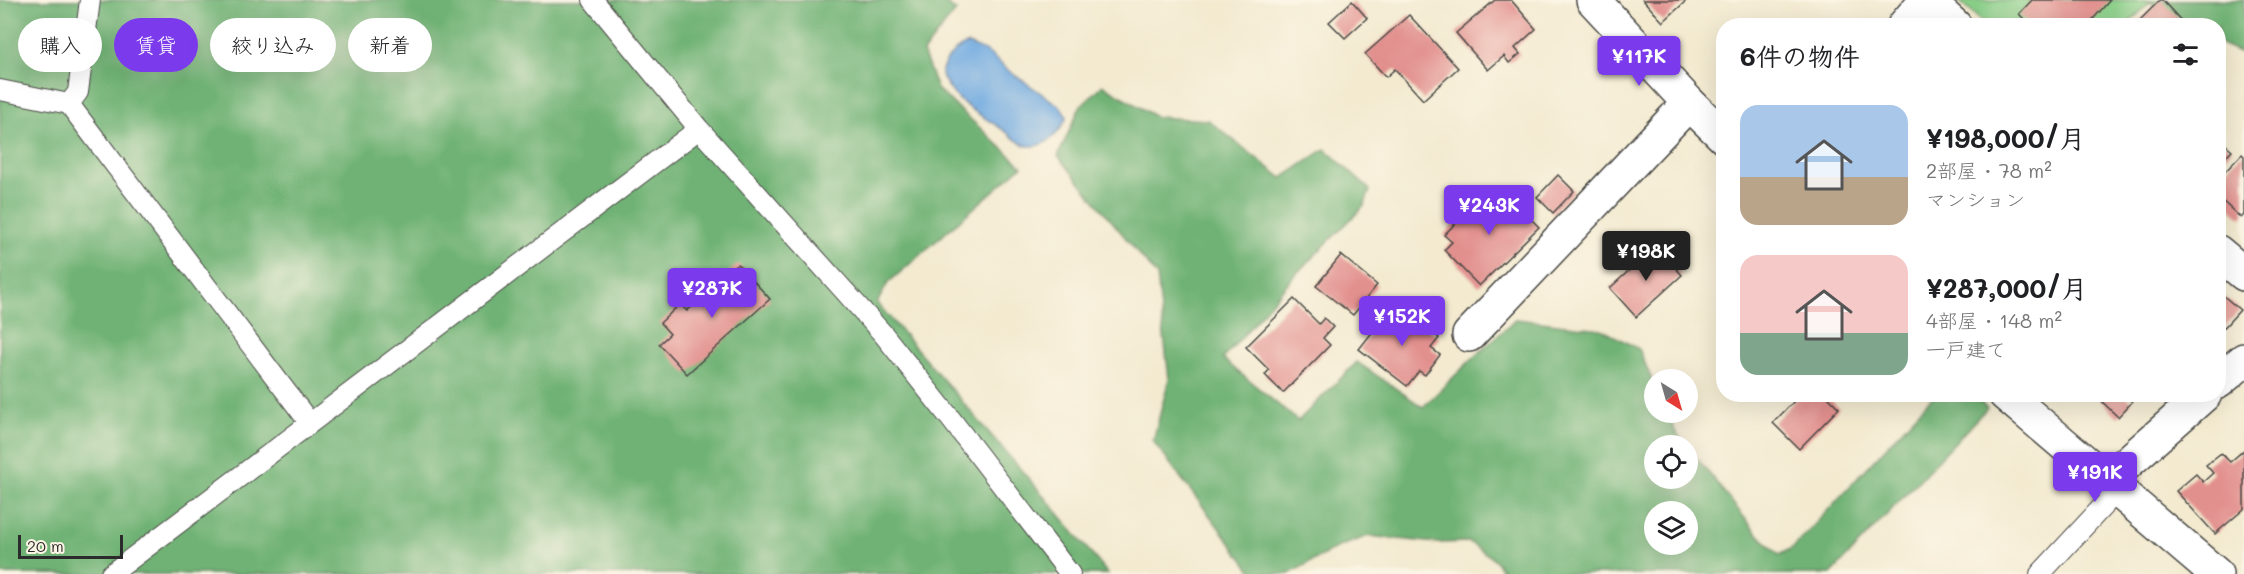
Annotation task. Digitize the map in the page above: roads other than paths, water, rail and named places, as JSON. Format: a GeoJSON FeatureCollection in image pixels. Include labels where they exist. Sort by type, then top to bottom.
{"type":"FeatureCollection","features":[{"type":"Feature","properties":{"kind":"street"},"geometry":{"type":"LineString","coordinates":[[1593,0],[1716,129]]}},
{"type":"Feature","properties":{"kind":"street"},"geometry":{"type":"LineString","coordinates":[[1911,18],[1926,0],[1946,18]]}},
{"type":"Feature","properties":{"kind":"street"},"geometry":{"type":"LineString","coordinates":[[1469,335],[1689,103]]}},
{"type":"Feature","properties":{"kind":"street"},"geometry":{"type":"LineString","coordinates":[[2226,259],[2244,274]]}},
{"type":"Feature","properties":{"kind":"street"},"geometry":{"type":"LineString","coordinates":[[2226,375],[2244,360]]}},
{"type":"Feature","properties":{"kind":"street"},"geometry":{"type":"LineString","coordinates":[[2014,402],[2216,574]]}},
{"type":"Feature","properties":{"kind":"street"},"geometry":{"type":"LineString","coordinates":[[2113,485],[2197,402]]}},
{"type":"Feature","properties":{"kind":"lane"},"geometry":{"type":"LineString","coordinates":[[69,104],[78,92],[90,0]]}},
{"type":"Feature","properties":{"kind":"lane"},"geometry":{"type":"LineString","coordinates":[[593,0],[699,129],[884,335],[1070,574]]}},
{"type":"Feature","properties":{"kind":"lane"},"geometry":{"type":"LineString","coordinates":[[0,90],[69,104],[309,422]]}},
{"type":"Feature","properties":{"kind":"lane"},"geometry":{"type":"LineString","coordinates":[[111,574],[699,129]]}},
{"type":"Feature","properties":{"kind":"lane"},"geometry":{"type":"LineString","coordinates":[[2040,574],[2113,485]]}},
{"type":"Feature","properties":{"kind":"water"},"geometry":{"type":"Polygon","coordinates":[[[968,44],[987,52],[1009,71],[1061,107],[1067,117],[1052,138],[1036,146],[1023,144],[968,107],[952,92],[941,73],[951,55],[968,44]]]}}]}
